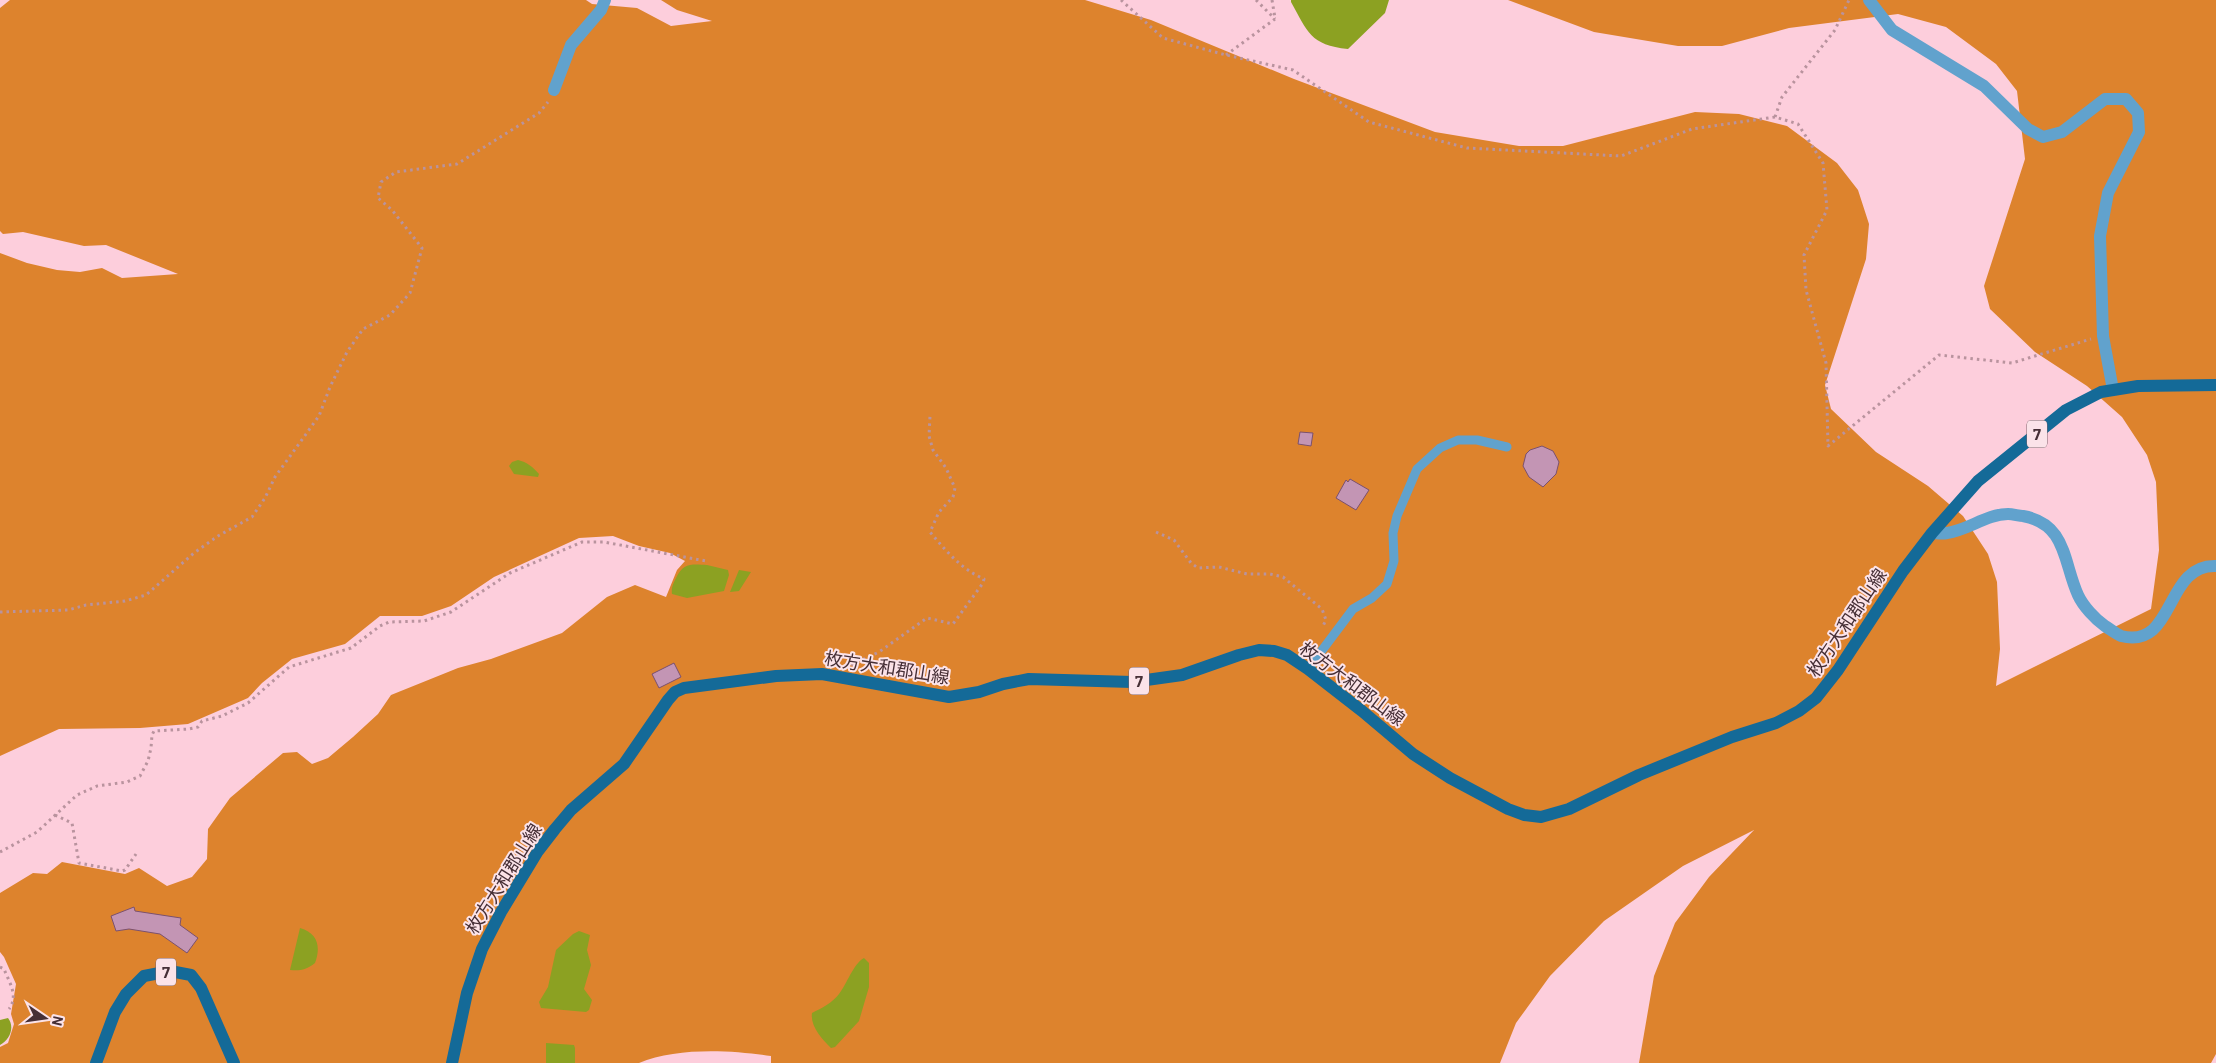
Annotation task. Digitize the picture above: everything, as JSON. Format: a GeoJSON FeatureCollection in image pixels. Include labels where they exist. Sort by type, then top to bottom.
{"type":"FeatureCollection","features":[{"type":"Feature","properties":{"kind":"main road","name":"枚方大和郡山線"},"geometry":{"type":"LineString","coordinates":[[452,1063],[470,984],[482,949],[501,912],[538,851],[571,810],[624,764],[659,712],[675,692],[684,688],[701,684],[776,676],[827,676],[949,697],[979,692],[1003,684],[1029,679],[1132,682],[1182,675],[1239,655],[1259,650],[1274,650],[1308,669],[1413,754],[1450,778],[1508,809],[1524,815],[1541,817],[1568,809],[1639,775],[1732,737],[1776,723],[1816,698],[1838,670],[1903,571],[1932,533],[1978,481],[2066,410],[2101,392],[2138,386],[2216,385]]}},
{"type":"Feature","properties":{"kind":"main road","name":"7"},"geometry":{"type":"LineString","coordinates":[[96,1063],[115,1012],[126,994],[144,976],[170,971],[191,975],[201,988],[234,1063]]}},
{"type":"Feature","properties":{"kind":"street"},"geometry":{"type":"LineString","coordinates":[[554,90],[572,45],[601,10],[605,0]]}},
{"type":"Feature","properties":{"kind":"street"},"geometry":{"type":"LineString","coordinates":[[1869,0],[1892,30],[1984,86],[2028,130],[2043,137],[2062,132],[2105,99],[2126,99],[2138,113],[2139,132],[2108,193],[2100,236],[2103,336],[2114,390]]}},
{"type":"Feature","properties":{"kind":"street"},"geometry":{"type":"LineString","coordinates":[[1932,533],[1946,534],[1981,521],[2008,514],[2033,518],[2052,528],[2062,547],[2078,596],[2097,620],[2120,636],[2142,637],[2156,628],[2178,589],[2190,575],[2208,566],[2216,566]]}},
{"type":"Feature","properties":{"kind":"lane"},"geometry":{"type":"LineString","coordinates":[[1308,669],[1353,609],[1372,598],[1386,584],[1394,561],[1393,533],[1397,516],[1417,469],[1440,448],[1458,440],[1478,440],[1507,447]]}},
{"type":"Feature","properties":{"kind":"path"},"geometry":{"type":"LineString","coordinates":[[1121,0],[1163,38],[1293,70],[1369,122],[1467,148],[1621,156],[1692,129],[1775,117],[1798,124],[1823,163],[1827,210],[1804,254],[1806,290],[1826,363],[1828,446],[1939,355],[2012,363],[2103,336]]}},
{"type":"Feature","properties":{"kind":"path"},"geometry":{"type":"LineString","coordinates":[[1256,0],[1275,19]]}},
{"type":"Feature","properties":{"kind":"path"},"geometry":{"type":"LineString","coordinates":[[1272,0],[1275,19]]}},
{"type":"Feature","properties":{"kind":"path"},"geometry":{"type":"LineString","coordinates":[[1775,117],[1782,97],[1835,30],[1849,0]]}},
{"type":"Feature","properties":{"kind":"path"},"geometry":{"type":"LineString","coordinates":[[1226,55],[1275,19]]}},
{"type":"Feature","properties":{"kind":"path"},"geometry":{"type":"LineString","coordinates":[[0,612],[68,610],[86,605],[126,601],[146,595],[194,553],[218,536],[252,517],[265,498],[275,477],[319,416],[330,387],[347,352],[363,329],[390,315],[410,293],[422,248],[392,210],[378,198],[381,182],[396,172],[457,164],[539,113],[547,105],[554,90]]}},
{"type":"Feature","properties":{"kind":"path"},"geometry":{"type":"LineString","coordinates":[[827,676],[879,652],[927,618],[953,624],[984,579],[948,554],[930,532],[939,512],[953,497],[955,488],[946,468],[933,450],[929,436],[930,416]]}},
{"type":"Feature","properties":{"kind":"path"},"geometry":{"type":"LineString","coordinates":[[1156,532],[1174,540],[1191,563],[1198,568],[1219,567],[1247,574],[1270,574],[1283,577],[1322,609],[1326,620],[1320,632]]}},
{"type":"Feature","properties":{"kind":"path"},"geometry":{"type":"LineString","coordinates":[[0,852],[36,832],[77,795],[96,786],[127,782],[140,776],[148,762],[154,731],[189,729],[198,726],[202,721],[222,716],[248,703],[289,667],[351,648],[380,626],[389,622],[424,622],[451,612],[510,573],[582,542],[604,542],[706,561]]}},
{"type":"Feature","properties":{"kind":"path"},"geometry":{"type":"LineString","coordinates":[[55,815],[72,823],[79,863],[122,871],[125,870],[136,854]]}},
{"type":"Feature","properties":{"kind":"path"},"geometry":{"type":"LineString","coordinates":[[0,966],[4,968],[14,992],[14,1004],[9,1009]]}},
{"type":"Feature","properties":{"kind":"shaded area"},"geometry":{"type":"Polygon","coordinates":[[[10,0],[586,0],[592,4],[637,8],[671,26],[712,21],[677,10],[661,0],[1085,0],[1151,20],[1294,79],[1435,132],[1519,146],[1563,146],[1695,112],[1739,114],[1787,126],[1837,163],[1858,190],[1869,224],[1866,259],[1825,385],[1831,409],[1876,452],[1928,486],[1963,516],[1988,554],[1997,582],[2000,649],[1996,686],[2151,609],[2159,550],[2156,482],[2147,455],[2122,417],[2087,386],[2035,352],[1990,309],[1984,286],[2025,159],[2017,91],[1996,64],[1946,27],[1898,14],[1789,28],[1722,46],[1678,46],[1594,32],[1508,0],[2216,0],[2216,1054],[2211,1063],[1639,1063],[1654,976],[1675,923],[1709,877],[1754,830],[1683,866],[1604,921],[1550,976],[1516,1023],[1500,1063],[771,1063],[771,1056],[739,1052],[704,1051],[670,1054],[639,1063],[0,1063],[0,1047],[8,1043],[14,1024],[11,1014],[16,984],[0,952],[0,893],[33,873],[47,874],[62,862],[125,874],[139,868],[167,886],[192,877],[207,859],[208,829],[230,798],[283,753],[297,752],[312,764],[328,758],[378,714],[391,695],[458,668],[491,659],[562,633],[607,597],[635,585],[666,597],[677,570],[685,561],[670,553],[639,546],[613,536],[579,538],[494,577],[451,606],[422,616],[380,616],[345,644],[292,659],[262,683],[248,698],[188,724],[140,728],[59,729],[0,756],[0,253],[27,263],[57,270],[80,272],[102,268],[122,278],[178,274],[106,245],[84,246],[23,232],[3,234],[0,231],[0,8],[10,0]]]}},
{"type":"Feature","properties":{"kind":"shaded area"},"geometry":{"type":"Polygon","coordinates":[[[1291,0],[1389,0],[1385,13],[1348,49],[1325,44],[1312,35],[1306,29],[1291,0]]]}},
{"type":"Feature","properties":{"kind":"shaded area"},"geometry":{"type":"Polygon","coordinates":[[[518,460],[532,467],[539,474],[538,477],[514,474],[509,466],[512,462],[518,460]]]}},
{"type":"Feature","properties":{"kind":"shaded area"},"geometry":{"type":"Polygon","coordinates":[[[707,565],[728,570],[729,575],[724,591],[687,598],[672,594],[673,584],[685,567],[707,565]]]}},
{"type":"Feature","properties":{"kind":"shaded area"},"geometry":{"type":"Polygon","coordinates":[[[739,570],[751,572],[739,591],[730,592],[739,570]]]}},
{"type":"Feature","properties":{"kind":"shaded area"},"geometry":{"type":"Polygon","coordinates":[[[300,928],[311,933],[314,937],[318,946],[317,957],[315,963],[306,969],[290,970],[300,928]]]}},
{"type":"Feature","properties":{"kind":"shaded area"},"geometry":{"type":"Polygon","coordinates":[[[579,931],[590,935],[587,950],[591,965],[584,989],[592,1000],[589,1010],[586,1012],[541,1008],[539,1002],[548,987],[556,950],[573,934],[579,931]]]}},
{"type":"Feature","properties":{"kind":"shaded area"},"geometry":{"type":"Polygon","coordinates":[[[864,958],[869,963],[869,987],[859,1021],[835,1047],[831,1048],[815,1027],[812,1013],[827,1005],[836,997],[850,974],[864,958]]]}},
{"type":"Feature","properties":{"kind":"shaded area"},"geometry":{"type":"Polygon","coordinates":[[[8,1018],[11,1025],[9,1037],[0,1045],[0,1020],[8,1018]]]}},
{"type":"Feature","properties":{"kind":"shaded area"},"geometry":{"type":"Polygon","coordinates":[[[546,1043],[574,1045],[575,1063],[546,1063],[546,1043]]]}},
{"type":"Feature","properties":{"kind":"building"},"geometry":{"type":"Polygon","coordinates":[[[1300,432],[1313,433],[1311,446],[1298,444],[1300,432]]]}},
{"type":"Feature","properties":{"kind":"building"},"geometry":{"type":"Polygon","coordinates":[[[1542,446],[1553,451],[1559,462],[1556,474],[1543,487],[1529,477],[1523,466],[1526,454],[1530,450],[1542,446]]]}},
{"type":"Feature","properties":{"kind":"building"},"geometry":{"type":"Polygon","coordinates":[[[1350,479],[1369,490],[1356,510],[1336,498],[1346,480],[1348,482],[1350,479]]]}},
{"type":"Feature","properties":{"kind":"building"},"geometry":{"type":"Polygon","coordinates":[[[674,663],[681,677],[659,688],[652,674],[674,663]]]}},
{"type":"Feature","properties":{"kind":"building"},"geometry":{"type":"Polygon","coordinates":[[[134,907],[135,911],[181,918],[180,925],[198,938],[187,953],[160,934],[129,929],[116,931],[111,916],[134,907]]]}}]}
